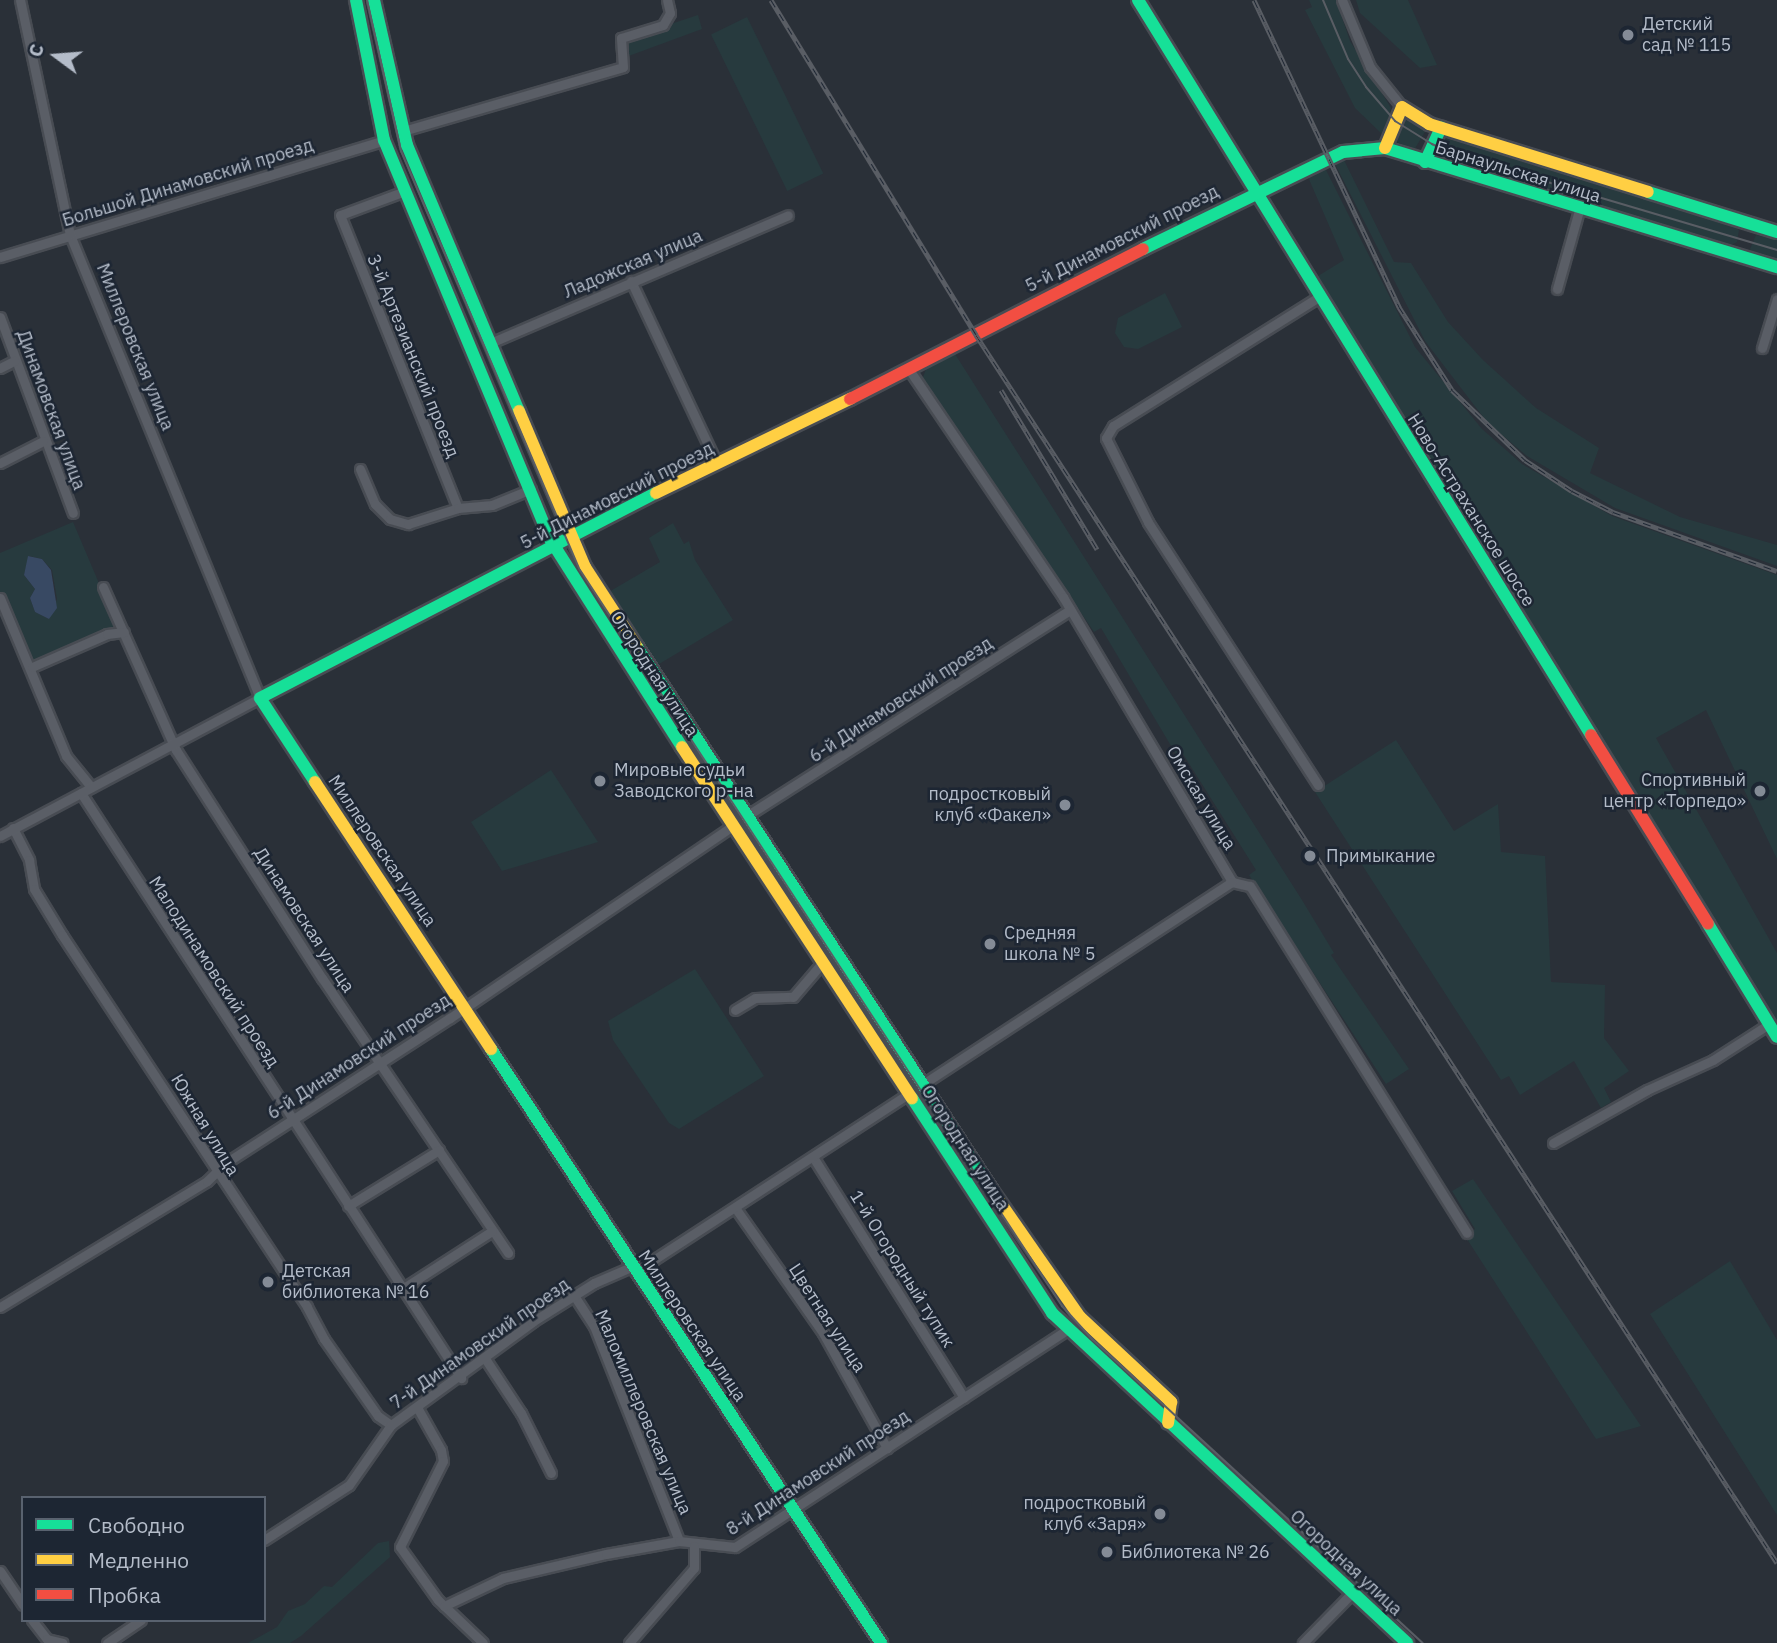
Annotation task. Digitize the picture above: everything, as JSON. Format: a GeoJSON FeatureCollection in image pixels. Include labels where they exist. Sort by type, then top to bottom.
{"type":"FeatureCollection","features":[{"type":"Feature","properties":{"kind":"street","name":"Миллеровская улица"},"geometry":{"type":"LineString","coordinates":[[20,0],[70,235],[260,698],[633,1270],[881,1643]]}},
{"type":"Feature","properties":{"kind":"street","name":"Огородная улица"},"geometry":{"type":"LineString","coordinates":[[356,0],[384,140],[555,548],[732,826],[1067,1330],[1407,1643]]}},
{"type":"Feature","properties":{"kind":"street","name":"Огородная улица"},"geometry":{"type":"LineString","coordinates":[[374,0],[402,131],[571,538],[748,815],[1068,1302],[1171,1402],[1168,1423]]}},
{"type":"Feature","properties":{"kind":"street"},"geometry":{"type":"LineString","coordinates":[[402,131],[623,67],[621,38],[668,20],[667,0]]}},
{"type":"Feature","properties":{"kind":"street","name":"Ново-Астраханское шоссе"},"geometry":{"type":"LineString","coordinates":[[1138,0],[1253,192],[1777,1037]]}},
{"type":"Feature","properties":{"kind":"street","name":"Барнаульская улица"},"geometry":{"type":"LineString","coordinates":[[1342,0],[1370,67],[1402,107],[1441,128],[1777,232]]}},
{"type":"Feature","properties":{"kind":"street"},"geometry":{"type":"LineString","coordinates":[[1385,148],[1402,107]]}},
{"type":"Feature","properties":{"kind":"street"},"geometry":{"type":"LineString","coordinates":[[1425,162],[1441,128]]}},
{"type":"Feature","properties":{"kind":"street","name":"Большой Динамовский проезд"},"geometry":{"type":"LineString","coordinates":[[0,257],[384,140]]}},
{"type":"Feature","properties":{"kind":"street","name":"Барнаульская улица"},"geometry":{"type":"LineString","coordinates":[[1253,192],[1343,152],[1385,148],[1579,210],[1777,267]]}},
{"type":"Feature","properties":{"kind":"street","name":"3-й Артезианский проезд"},"geometry":{"type":"LineString","coordinates":[[405,191],[340,215],[458,508]]}},
{"type":"Feature","properties":{"kind":"street","name":"5-й Динамовский проезд"},"geometry":{"type":"LineString","coordinates":[[0,836],[172,743],[717,464],[910,371],[1253,192]]}},
{"type":"Feature","properties":{"kind":"street"},"geometry":{"type":"LineString","coordinates":[[1557,289],[1579,210]]}},
{"type":"Feature","properties":{"kind":"street","name":"Ладожская улица"},"geometry":{"type":"LineString","coordinates":[[490,343],[789,215]]}},
{"type":"Feature","properties":{"kind":"street"},"geometry":{"type":"LineString","coordinates":[[631,281],[717,464]]}},
{"type":"Feature","properties":{"kind":"street"},"geometry":{"type":"LineString","coordinates":[[1318,785],[1148,522],[1106,438],[1113,426],[1319,297]]}},
{"type":"Feature","properties":{"kind":"street"},"geometry":{"type":"LineString","coordinates":[[1762,348],[1777,299]]}},
{"type":"Feature","properties":{"kind":"street","name":"Динамовская улица"},"geometry":{"type":"LineString","coordinates":[[0,317],[43,441],[73,513]]}},
{"type":"Feature","properties":{"kind":"street"},"geometry":{"type":"LineString","coordinates":[[0,368],[14,361]]}},
{"type":"Feature","properties":{"kind":"street","name":"Омская улица"},"geometry":{"type":"LineString","coordinates":[[910,371],[1070,610],[1232,882],[1250,886],[1467,1233]]}},
{"type":"Feature","properties":{"kind":"street"},"geometry":{"type":"LineString","coordinates":[[0,463],[43,441]]}},
{"type":"Feature","properties":{"kind":"street"},"geometry":{"type":"LineString","coordinates":[[360,468],[374,504],[390,519],[418,522],[458,508],[492,505],[531,489]]}},
{"type":"Feature","properties":{"kind":"street","name":"Динамовская улица"},"geometry":{"type":"LineString","coordinates":[[103,587],[172,743],[378,1063],[508,1253]]}},
{"type":"Feature","properties":{"kind":"street"},"geometry":{"type":"LineString","coordinates":[[0,598],[32,667],[66,756],[92,787]]}},
{"type":"Feature","properties":{"kind":"street","name":"6-й Динамовский проезд"},"geometry":{"type":"LineString","coordinates":[[748,815],[1070,610]]}},
{"type":"Feature","properties":{"kind":"street"},"geometry":{"type":"LineString","coordinates":[[32,667],[107,634],[124,632]]}},
{"type":"Feature","properties":{"kind":"street","name":"Малодинамовский проезд"},"geometry":{"type":"LineString","coordinates":[[81,793],[461,1378]]}},
{"type":"Feature","properties":{"kind":"street","name":"6-й Динамовский проезд"},"geometry":{"type":"LineString","coordinates":[[0,1307],[216,1173],[732,826]]}},
{"type":"Feature","properties":{"kind":"street","name":"Южная улица"},"geometry":{"type":"LineString","coordinates":[[13,828],[29,860],[34,889],[347,1374],[378,1416],[391,1425]]}},
{"type":"Feature","properties":{"kind":"street"},"geometry":{"type":"LineString","coordinates":[[923,1084],[1232,882]]}},
{"type":"Feature","properties":{"kind":"street"},"geometry":{"type":"LineString","coordinates":[[735,1010],[755,998],[793,997],[822,963]]}},
{"type":"Feature","properties":{"kind":"street"},"geometry":{"type":"LineString","coordinates":[[1553,1143],[1647,1090],[1713,1060],[1769,1024]]}},
{"type":"Feature","properties":{"kind":"street","name":"7-й Динамовский проезд"},"geometry":{"type":"LineString","coordinates":[[266,1539],[349,1485],[391,1425],[486,1360],[532,1322],[575,1297],[633,1270],[736,1209],[908,1094]]}},
{"type":"Feature","properties":{"kind":"street"},"geometry":{"type":"LineString","coordinates":[[348,1206],[439,1150]]}},
{"type":"Feature","properties":{"kind":"street","name":"1-й Огородный тупик"},"geometry":{"type":"LineString","coordinates":[[813,1157],[964,1398]]}},
{"type":"Feature","properties":{"kind":"street","name":"Цветная улица"},"geometry":{"type":"LineString","coordinates":[[736,1209],[822,1333],[887,1448]]}},
{"type":"Feature","properties":{"kind":"street"},"geometry":{"type":"LineString","coordinates":[[402,1289],[492,1231]]}},
{"type":"Feature","properties":{"kind":"street","name":"Маломиллеровская улица"},"geometry":{"type":"LineString","coordinates":[[575,1297],[594,1326],[679,1541]]}},
{"type":"Feature","properties":{"kind":"street","name":"8-й Динамовский проезд"},"geometry":{"type":"LineString","coordinates":[[679,1541],[694,1546],[735,1547],[1067,1330]]}},
{"type":"Feature","properties":{"kind":"street"},"geometry":{"type":"LineString","coordinates":[[486,1360],[521,1413],[551,1473]]}},
{"type":"Feature","properties":{"kind":"street"},"geometry":{"type":"LineString","coordinates":[[418,1409],[441,1450],[443,1461],[400,1547],[444,1606],[483,1643]]}},
{"type":"Feature","properties":{"kind":"street"},"geometry":{"type":"LineString","coordinates":[[444,1606],[503,1578],[679,1541]]}},
{"type":"Feature","properties":{"kind":"street"},"geometry":{"type":"LineString","coordinates":[[629,1643],[694,1568],[694,1546]]}},
{"type":"Feature","properties":{"kind":"street"},"geometry":{"type":"LineString","coordinates":[[0,1571],[21,1602]]}},
{"type":"Feature","properties":{"kind":"street"},"geometry":{"type":"LineString","coordinates":[[1303,1643],[1352,1593]]}},
{"type":"Feature","properties":{"kind":"street"},"geometry":{"type":"LineString","coordinates":[[33,1622],[45,1641],[63,1643]]}},
{"type":"Feature","properties":{"kind":"street"},"geometry":{"type":"LineString","coordinates":[[107,1643],[138,1622]]}},
{"type":"Feature","properties":{"kind":"green space"},"geometry":{"type":"Polygon","coordinates":[[[1309,0],[1336,0],[1350,41],[1391,108],[1384,136],[1355,108],[1305,10],[1312,7],[1309,0]]]}},
{"type":"Feature","properties":{"kind":"green space"},"geometry":{"type":"Polygon","coordinates":[[[1356,0],[1408,0],[1437,65],[1420,68],[1360,13],[1356,0]]]}},
{"type":"Feature","properties":{"kind":"green space"},"geometry":{"type":"Polygon","coordinates":[[[698,15],[702,29],[626,57],[626,39],[698,15]]]}},
{"type":"Feature","properties":{"kind":"green space"},"geometry":{"type":"Polygon","coordinates":[[[747,17],[823,173],[787,191],[711,35],[747,17]]]}},
{"type":"Feature","properties":{"kind":"green space"},"geometry":{"type":"Polygon","coordinates":[[[1404,116],[1426,130],[1414,150],[1397,142],[1404,116]]]}},
{"type":"Feature","properties":{"kind":"green space"},"geometry":{"type":"Polygon","coordinates":[[[1454,138],[1734,226],[1739,230],[1737,242],[1729,246],[1442,160],[1438,150],[1443,140],[1454,138]]]}},
{"type":"Feature","properties":{"kind":"green space"},"geometry":{"type":"Polygon","coordinates":[[[1344,160],[1394,262],[1411,263],[1448,322],[1483,360],[1536,408],[1599,448],[1590,473],[1680,517],[1777,545],[1777,566],[1615,508],[1527,456],[1487,422],[1425,341],[1335,164],[1344,160]]]}},
{"type":"Feature","properties":{"kind":"green space"},"geometry":{"type":"Polygon","coordinates":[[[1325,168],[1415,347],[1482,429],[1522,464],[1612,516],[1777,575],[1777,859],[1706,710],[1656,738],[1777,953],[1777,1022],[1318,276],[1344,260],[1308,177],[1325,168]]]}},
{"type":"Feature","properties":{"kind":"green space"},"geometry":{"type":"Polygon","coordinates":[[[1756,235],[1777,240],[1777,261],[1753,254],[1750,249],[1756,235]]]}},
{"type":"Feature","properties":{"kind":"green space"},"geometry":{"type":"Polygon","coordinates":[[[1165,293],[1182,327],[1138,349],[1124,347],[1115,333],[1118,318],[1165,293]]]}},
{"type":"Feature","properties":{"kind":"green space"},"geometry":{"type":"Polygon","coordinates":[[[955,354],[1302,900],[1334,953],[1331,955],[1409,1069],[1386,1084],[1249,875],[1256,870],[1183,754],[1177,756],[1101,628],[1094,632],[922,380],[926,369],[955,354]]]}},
{"type":"Feature","properties":{"kind":"green space"},"geometry":{"type":"Polygon","coordinates":[[[73,522],[118,628],[33,661],[0,592],[0,553],[73,522]],[[29,556],[24,575],[35,589],[30,598],[35,612],[49,619],[57,599],[52,570],[42,559],[29,556]]]}},
{"type":"Feature","properties":{"kind":"green space"},"geometry":{"type":"Polygon","coordinates":[[[673,523],[684,544],[689,541],[695,560],[733,620],[654,667],[607,593],[660,562],[649,538],[673,523]]]}},
{"type":"Feature","properties":{"kind":"green space"},"geometry":{"type":"Polygon","coordinates":[[[1396,740],[1454,831],[1498,804],[1501,852],[1545,856],[1551,982],[1605,985],[1604,1038],[1629,1071],[1604,1088],[1611,1102],[1601,1108],[1574,1061],[1520,1095],[1509,1076],[1501,1080],[1315,792],[1396,740]]]}},
{"type":"Feature","properties":{"kind":"green space"},"geometry":{"type":"Polygon","coordinates":[[[551,770],[598,842],[502,871],[471,822],[551,770]]]}},
{"type":"Feature","properties":{"kind":"green space"},"geometry":{"type":"Polygon","coordinates":[[[695,969],[764,1076],[679,1129],[669,1123],[613,1040],[608,1021],[695,969]]]}},
{"type":"Feature","properties":{"kind":"green space"},"geometry":{"type":"Polygon","coordinates":[[[1473,1179],[1641,1426],[1596,1439],[1465,1236],[1475,1229],[1452,1191],[1473,1179]]]}},
{"type":"Feature","properties":{"kind":"green space"},"geometry":{"type":"Polygon","coordinates":[[[1730,1261],[1777,1340],[1777,1515],[1650,1314],[1730,1261]]]}},
{"type":"Feature","properties":{"kind":"green space"},"geometry":{"type":"Polygon","coordinates":[[[389,1541],[390,1557],[301,1636],[290,1643],[248,1643],[277,1627],[288,1611],[305,1604],[324,1586],[332,1587],[378,1543],[389,1541]]]}},
{"type":"Feature","properties":{"kind":"water"},"geometry":{"type":"Polygon","coordinates":[[[28,556],[42,559],[51,570],[57,608],[49,619],[35,612],[30,598],[35,589],[24,575],[28,556]]]}},
{"type":"Feature","properties":{"kind":"tram line"},"geometry":{"type":"LineString","coordinates":[[367,0],[401,151],[580,570],[1062,1306],[1092,1339],[1423,1643]]}},
{"type":"Feature","properties":{"kind":"tram line"},"geometry":{"type":"LineString","coordinates":[[1323,0],[1348,59],[1366,87],[1395,121],[1432,144],[1453,154],[1777,250]]}},
{"type":"Feature","properties":{"kind":"railway"},"geometry":{"type":"LineString","coordinates":[[771,0],[976,335],[1777,1563]]}},
{"type":"Feature","properties":{"kind":"railway"},"geometry":{"type":"LineString","coordinates":[[1254,0],[1399,307],[1452,390],[1525,460],[1572,491],[1613,512],[1777,571]]}},
{"type":"Feature","properties":{"kind":"railway"},"geometry":{"type":"LineString","coordinates":[[1001,390],[1097,549]]}},
{"type":"Feature","properties":{"kind":"traffic: fast"},"geometry":{"type":"LineString","coordinates":[[356,0],[384,140],[550,539],[682,747]]}},
{"type":"Feature","properties":{"kind":"traffic: fast"},"geometry":{"type":"LineString","coordinates":[[374,0],[407,145],[519,411]]}},
{"type":"Feature","properties":{"kind":"traffic: fast"},"geometry":{"type":"LineString","coordinates":[[1138,0],[1591,735]]}},
{"type":"Feature","properties":{"kind":"traffic: fast"},"geometry":{"type":"LineString","coordinates":[[1425,162],[1441,128]]}},
{"type":"Feature","properties":{"kind":"traffic: fast"},"geometry":{"type":"LineString","coordinates":[[1143,249],[1343,152],[1385,148],[1777,267]]}},
{"type":"Feature","properties":{"kind":"traffic: fast"},"geometry":{"type":"LineString","coordinates":[[1648,192],[1777,232]]}},
{"type":"Feature","properties":{"kind":"traffic: fast"},"geometry":{"type":"LineString","coordinates":[[315,782],[260,698],[656,493]]}},
{"type":"Feature","properties":{"kind":"traffic: fast"},"geometry":{"type":"LineString","coordinates":[[637,647],[993,1192]]}},
{"type":"Feature","properties":{"kind":"traffic: fast"},"geometry":{"type":"LineString","coordinates":[[1708,924],[1777,1037]]}},
{"type":"Feature","properties":{"kind":"traffic: fast"},"geometry":{"type":"LineString","coordinates":[[491,1049],[881,1643]]}},
{"type":"Feature","properties":{"kind":"traffic: fast"},"geometry":{"type":"LineString","coordinates":[[912,1098],[1052,1313],[1407,1643]]}},
{"type":"Feature","properties":{"kind":"traffic: slow"},"geometry":{"type":"LineString","coordinates":[[1385,148],[1402,107],[1429,124],[1648,192]]}},
{"type":"Feature","properties":{"kind":"traffic: slow"},"geometry":{"type":"LineString","coordinates":[[656,493],[850,399]]}},
{"type":"Feature","properties":{"kind":"traffic: slow"},"geometry":{"type":"LineString","coordinates":[[519,411],[585,567],[637,647]]}},
{"type":"Feature","properties":{"kind":"traffic: slow"},"geometry":{"type":"LineString","coordinates":[[682,747],[912,1098]]}},
{"type":"Feature","properties":{"kind":"traffic: slow"},"geometry":{"type":"LineString","coordinates":[[315,782],[491,1049]]}},
{"type":"Feature","properties":{"kind":"traffic: slow"},"geometry":{"type":"LineString","coordinates":[[993,1192],[1080,1317],[1171,1402],[1168,1423]]}},
{"type":"Feature","properties":{"kind":"traffic: jam"},"geometry":{"type":"LineString","coordinates":[[850,399],[1143,249]]}},
{"type":"Feature","properties":{"kind":"traffic: jam"},"geometry":{"type":"LineString","coordinates":[[1591,735],[1708,924]]}},
{"type":"Feature","properties":{"kind":"place","name":"Детский сад № 115"},"geometry":{"type":"Point","coordinates":[1628,35]}},
{"type":"Feature","properties":{"kind":"place","name":"Мировые судьи Заводского р-на"},"geometry":{"type":"Point","coordinates":[600,781]}},
{"type":"Feature","properties":{"kind":"place","name":"Спортивный центр «Торпедо»"},"geometry":{"type":"Point","coordinates":[1760,791]}},
{"type":"Feature","properties":{"kind":"place","name":"подростковый клуб «Факел»"},"geometry":{"type":"Point","coordinates":[1065,805]}},
{"type":"Feature","properties":{"kind":"place","name":"Примыкание"},"geometry":{"type":"Point","coordinates":[1310,856]}},
{"type":"Feature","properties":{"kind":"place","name":"Средняя школа № 5"},"geometry":{"type":"Point","coordinates":[990,944]}},
{"type":"Feature","properties":{"kind":"place","name":"Детская библиотека № 16"},"geometry":{"type":"Point","coordinates":[268,1282]}},
{"type":"Feature","properties":{"kind":"place","name":"подростковый клуб «Заря»"},"geometry":{"type":"Point","coordinates":[1160,1514]}},
{"type":"Feature","properties":{"kind":"place","name":"Библиотека № 26"},"geometry":{"type":"Point","coordinates":[1107,1552]}}]}
